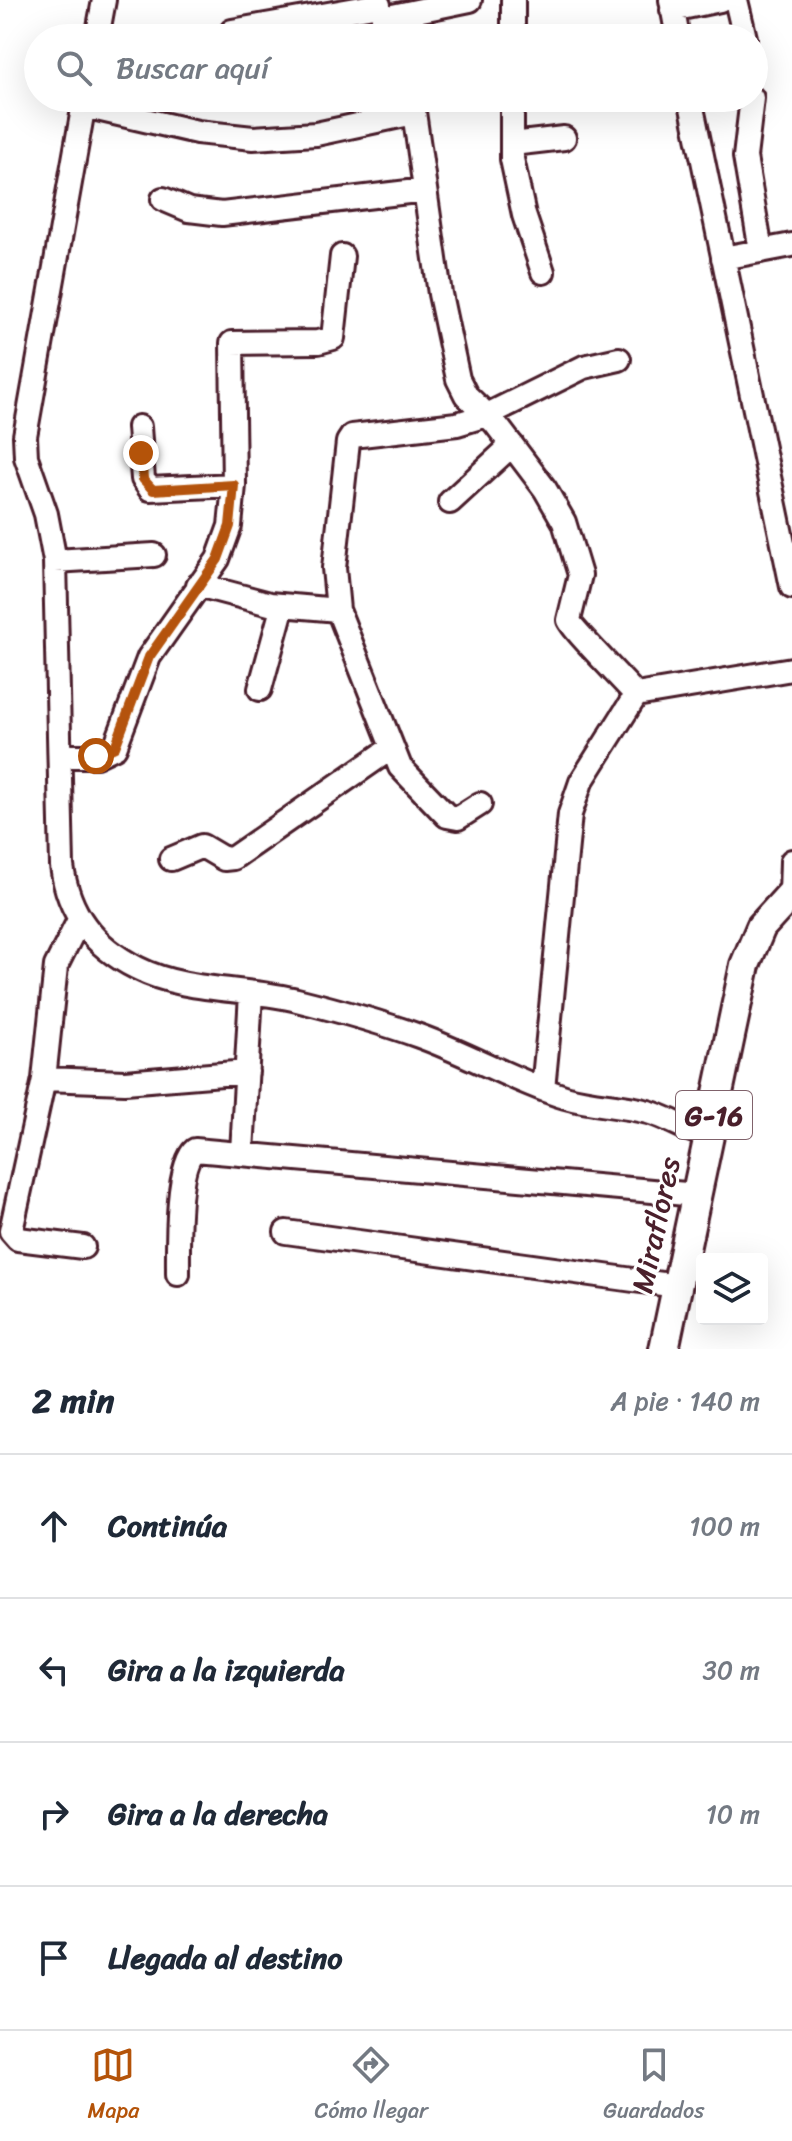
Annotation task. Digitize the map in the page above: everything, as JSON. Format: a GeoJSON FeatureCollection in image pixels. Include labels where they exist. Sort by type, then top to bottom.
{"type":"FeatureCollection","features":[{"type":"Feature","properties":{"kind":"main road","name":"Miraflores"},"geometry":{"type":"LineString","coordinates":[[664,1349],[749,952],[766,920],[791,894]]}},
{"type":"Feature","properties":{"kind":"street"},"geometry":{"type":"LineString","coordinates":[[100,24],[104,0]]}},
{"type":"Feature","properties":{"kind":"street"},"geometry":{"type":"LineString","coordinates":[[298,24],[383,15],[470,0]]}},
{"type":"Feature","properties":{"kind":"street"},"geometry":{"type":"LineString","coordinates":[[513,0],[513,24]]}},
{"type":"Feature","properties":{"kind":"street"},"geometry":{"type":"LineString","coordinates":[[672,5],[720,0]]}},
{"type":"Feature","properties":{"kind":"street"},"geometry":{"type":"LineString","coordinates":[[736,0],[742,24]]}},
{"type":"Feature","properties":{"kind":"street"},"geometry":{"type":"LineString","coordinates":[[82,112],[25,436],[26,457],[46,514],[55,561],[62,866],[65,890],[79,920],[96,940],[137,968],[178,982],[296,1000],[420,1036],[488,1069],[567,1097],[662,1116],[686,1131],[710,1135]]}},
{"type":"Feature","properties":{"kind":"street"},"geometry":{"type":"LineString","coordinates":[[122,112],[197,132],[253,138],[316,134],[392,112]]}},
{"type":"Feature","properties":{"kind":"street"},"geometry":{"type":"LineString","coordinates":[[414,112],[440,294],[458,379],[466,395],[487,415],[545,489],[564,522],[577,560],[579,589],[569,620],[571,628],[597,650],[636,695]]}},
{"type":"Feature","properties":{"kind":"street"},"geometry":{"type":"LineString","coordinates":[[512,112],[517,184],[543,272]]}},
{"type":"Feature","properties":{"kind":"street"},"geometry":{"type":"LineString","coordinates":[[693,112],[792,587]]}},
{"type":"Feature","properties":{"kind":"street"},"geometry":{"type":"LineString","coordinates":[[750,112],[745,157],[761,251]]}},
{"type":"Feature","properties":{"kind":"street"},"geometry":{"type":"LineString","coordinates":[[512,144],[564,138]]}},
{"type":"Feature","properties":{"kind":"street"},"geometry":{"type":"LineString","coordinates":[[163,199],[189,210],[222,214],[425,190]]}},
{"type":"Feature","properties":{"kind":"street"},"geometry":{"type":"LineString","coordinates":[[723,258],[792,245]]}},
{"type":"Feature","properties":{"kind":"street"},"geometry":{"type":"LineString","coordinates":[[61,756],[96,756],[115,747],[149,657],[218,559],[226,537],[234,485],[232,343],[318,342],[333,338],[342,256]]}},
{"type":"Feature","properties":{"kind":"street"},"geometry":{"type":"LineString","coordinates":[[480,804],[458,818],[447,816],[411,783],[390,749],[338,610],[334,591],[335,555],[352,436],[442,428],[487,415],[584,367],[619,359]]}},
{"type":"Feature","properties":{"kind":"street"},"geometry":{"type":"LineString","coordinates":[[139,427],[143,479],[150,489],[234,485]]}},
{"type":"Feature","properties":{"kind":"street"},"geometry":{"type":"LineString","coordinates":[[450,502],[512,445]]}},
{"type":"Feature","properties":{"kind":"street"},"geometry":{"type":"LineString","coordinates":[[55,561],[154,555]]}},
{"type":"Feature","properties":{"kind":"street"},"geometry":{"type":"LineString","coordinates":[[198,585],[283,605],[338,610]]}},
{"type":"Feature","properties":{"kind":"street"},"geometry":{"type":"LineString","coordinates":[[260,689],[283,605]]}},
{"type":"Feature","properties":{"kind":"street"},"geometry":{"type":"LineString","coordinates":[[543,1089],[570,814],[581,782],[636,695],[792,669]]}},
{"type":"Feature","properties":{"kind":"street"},"geometry":{"type":"LineString","coordinates":[[171,859],[202,846],[224,859],[233,858],[390,749]]}},
{"type":"Feature","properties":{"kind":"street"},"geometry":{"type":"LineString","coordinates":[[791,894],[792,861]]}},
{"type":"Feature","properties":{"kind":"street"},"geometry":{"type":"LineString","coordinates":[[79,920],[56,966],[44,1079],[11,1231],[18,1239],[83,1247]]}},
{"type":"Feature","properties":{"kind":"street"},"geometry":{"type":"LineString","coordinates":[[242,1152],[251,993]]}},
{"type":"Feature","properties":{"kind":"street"},"geometry":{"type":"LineString","coordinates":[[44,1079],[125,1082],[247,1072]]}},
{"type":"Feature","properties":{"kind":"street"},"geometry":{"type":"LineString","coordinates":[[178,1274],[179,1225],[188,1158],[199,1150],[697,1195]]}},
{"type":"Feature","properties":{"kind":"street"},"geometry":{"type":"LineString","coordinates":[[286,1232],[677,1286]]}},
{"type":"Feature","properties":{"kind":"route"},"geometry":{"type":"LineString","coordinates":[[96,756],[109,753],[115,747],[149,657],[173,618],[218,559],[230,526],[234,485],[153,490],[147,487],[143,479],[141,453]]}}]}
